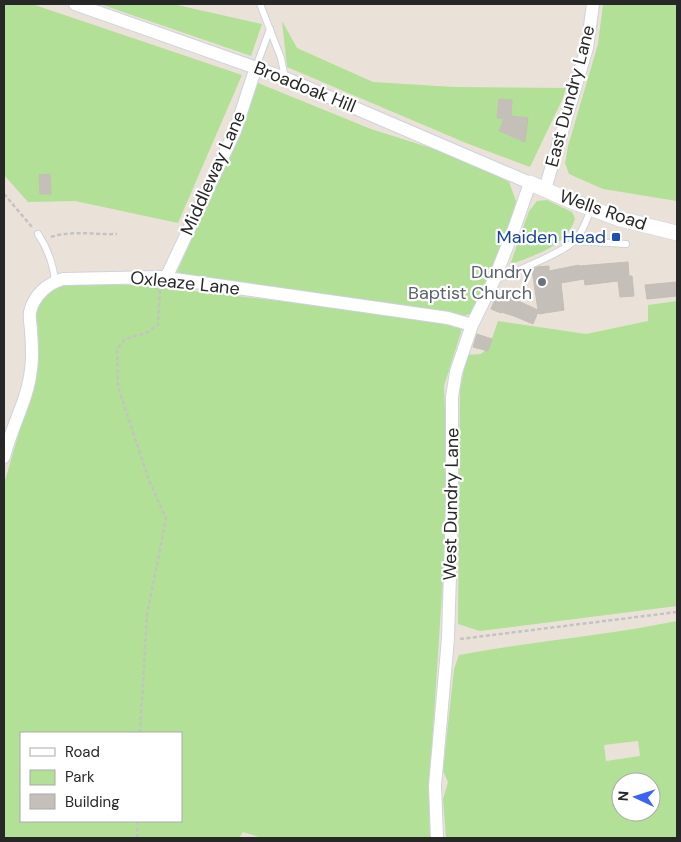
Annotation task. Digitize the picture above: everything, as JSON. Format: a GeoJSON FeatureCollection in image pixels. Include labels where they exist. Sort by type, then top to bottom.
{"type":"FeatureCollection","features":[{"type":"Feature","properties":{"kind":"street","name":"Broadoak Hill"},"geometry":{"type":"LineString","coordinates":[[75,4],[285,78],[530,182]]}},
{"type":"Feature","properties":{"kind":"street","name":"East Dundry Lane"},"geometry":{"type":"LineString","coordinates":[[545,189],[587,48],[593,4]]}},
{"type":"Feature","properties":{"kind":"street","name":"Middleway Lane"},"geometry":{"type":"LineString","coordinates":[[163,278],[235,131],[256,67]]}},
{"type":"Feature","properties":{"kind":"street","name":"Wells Road"},"geometry":{"type":"LineString","coordinates":[[530,182],[591,209],[620,219],[677,232]]}},
{"type":"Feature","properties":{"kind":"street","name":"West Dundry Lane"},"geometry":{"type":"LineString","coordinates":[[437,838],[436,786],[448,638],[452,508],[452,397],[456,372],[472,325],[494,280],[530,182]]}},
{"type":"Feature","properties":{"kind":"street","name":"Oxleaze Lane"},"geometry":{"type":"LineString","coordinates":[[55,281],[63,279],[163,278],[448,318],[472,325]]}},
{"type":"Feature","properties":{"kind":"street"},"geometry":{"type":"LineString","coordinates":[[4,457],[31,371],[30,313],[37,297],[45,287],[55,281]]}},
{"type":"Feature","properties":{"kind":"lane"},"geometry":{"type":"LineString","coordinates":[[260,4],[281,58],[285,78]]}},
{"type":"Feature","properties":{"kind":"lane"},"geometry":{"type":"LineString","coordinates":[[256,67],[270,30]]}},
{"type":"Feature","properties":{"kind":"lane"},"geometry":{"type":"LineString","coordinates":[[494,280],[553,254],[575,241],[591,209]]}},
{"type":"Feature","properties":{"kind":"lane"},"geometry":{"type":"LineString","coordinates":[[40,237],[48,250],[54,267],[55,281]]}},
{"type":"Feature","properties":{"kind":"lane"},"geometry":{"type":"LineString","coordinates":[[575,241],[626,244]]}},
{"type":"Feature","properties":{"kind":"path"},"geometry":{"type":"LineString","coordinates":[[4,194],[40,237],[60,234],[117,234]]}},
{"type":"Feature","properties":{"kind":"path"},"geometry":{"type":"LineString","coordinates":[[140,732],[147,615],[166,518],[149,480],[118,387],[117,350],[125,339],[146,334],[158,325],[163,278]]}},
{"type":"Feature","properties":{"kind":"path"},"geometry":{"type":"LineString","coordinates":[[448,638],[461,639],[677,612]]}},
{"type":"Feature","properties":{"kind":"path"},"geometry":{"type":"LineString","coordinates":[[137,838],[138,822]]}},
{"type":"Feature","properties":{"kind":"green space"},"geometry":{"type":"Polygon","coordinates":[[[4,4],[32,4],[242,75],[178,223],[75,201],[28,202],[4,175],[4,4]]]}},
{"type":"Feature","properties":{"kind":"green space"},"geometry":{"type":"Polygon","coordinates":[[[100,4],[173,4],[262,24],[251,56],[100,4]]]}},
{"type":"Feature","properties":{"kind":"green space"},"geometry":{"type":"Polygon","coordinates":[[[603,4],[677,4],[677,201],[603,189],[569,174],[565,163],[568,146],[598,44],[603,4]]]}},
{"type":"Feature","properties":{"kind":"green space"},"geometry":{"type":"Polygon","coordinates":[[[282,21],[297,48],[373,82],[454,87],[566,88],[530,167],[466,143],[287,67],[282,21]]]}},
{"type":"Feature","properties":{"kind":"green space"},"geometry":{"type":"Polygon","coordinates":[[[258,83],[371,129],[466,159],[509,182],[516,201],[510,230],[472,313],[464,316],[360,299],[176,274],[241,130],[258,83]]]}},
{"type":"Feature","properties":{"kind":"green space"},"geometry":{"type":"Polygon","coordinates":[[[547,200],[572,212],[575,218],[571,228],[565,236],[548,249],[510,265],[529,211],[537,201],[547,200]]]}},
{"type":"Feature","properties":{"kind":"green space"},"geometry":{"type":"Polygon","coordinates":[[[64,282],[150,286],[340,308],[432,321],[462,329],[444,386],[447,460],[444,563],[429,791],[430,838],[262,838],[243,832],[239,838],[4,838],[4,484],[27,405],[35,317],[39,301],[52,289],[64,282]]]}},
{"type":"Feature","properties":{"kind":"green space"},"geometry":{"type":"Polygon","coordinates":[[[677,301],[677,606],[480,631],[458,624],[460,390],[467,355],[481,354],[489,347],[498,321],[586,334],[648,321],[648,305],[677,301]]]}},
{"type":"Feature","properties":{"kind":"green space"},"geometry":{"type":"Polygon","coordinates":[[[677,621],[677,838],[446,838],[443,799],[448,782],[443,771],[454,669],[459,655],[677,621]],[[638,741],[604,745],[606,761],[640,756],[638,741]]]}},
{"type":"Feature","properties":{"kind":"building"},"geometry":{"type":"Polygon","coordinates":[[[499,99],[512,100],[511,116],[528,118],[525,142],[499,131],[504,119],[497,118],[499,99]]]}},
{"type":"Feature","properties":{"kind":"building"},"geometry":{"type":"Polygon","coordinates":[[[50,174],[51,194],[40,194],[39,175],[50,174]]]}},
{"type":"Feature","properties":{"kind":"building"},"geometry":{"type":"Polygon","coordinates":[[[628,262],[629,276],[632,276],[634,296],[620,297],[618,281],[585,285],[584,279],[561,283],[564,310],[539,314],[538,312],[533,324],[491,309],[498,292],[538,310],[532,270],[537,267],[549,266],[549,271],[579,265],[628,262]]]}},
{"type":"Feature","properties":{"kind":"building"},"geometry":{"type":"Polygon","coordinates":[[[677,282],[677,296],[647,299],[645,285],[677,282]]]}},
{"type":"Feature","properties":{"kind":"building"},"geometry":{"type":"Polygon","coordinates":[[[477,334],[492,339],[488,351],[473,347],[477,334]]]}},
{"type":"Feature","properties":{"kind":"place","name":"Maiden Head"},"geometry":{"type":"Point","coordinates":[616,237]}},
{"type":"Feature","properties":{"kind":"place","name":"Dundry Baptist Church"},"geometry":{"type":"Point","coordinates":[542,282]}}]}
